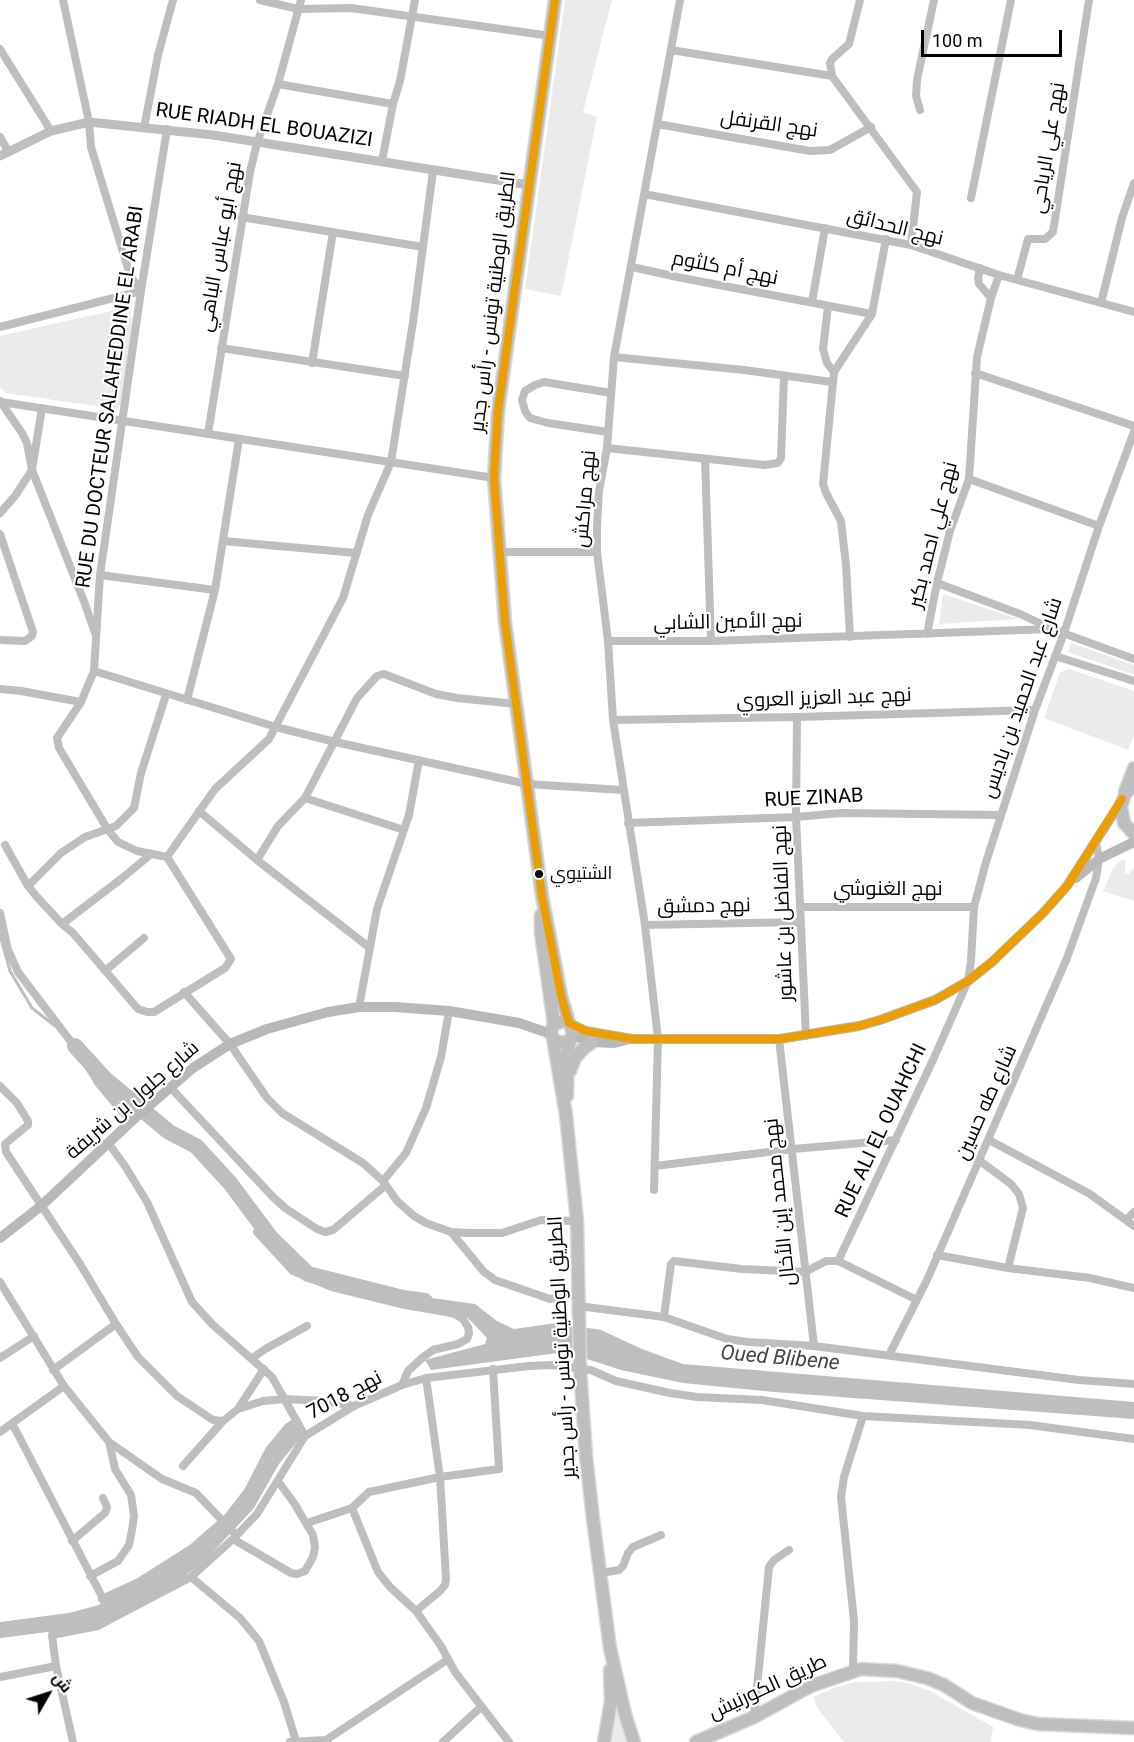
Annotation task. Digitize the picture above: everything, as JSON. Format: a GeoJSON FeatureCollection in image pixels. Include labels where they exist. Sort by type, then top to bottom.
{"type":"FeatureCollection","features":[{"type":"Feature","properties":{"kind":"main road","name":"الطريق الوطنية تونس - رأس جدير"},"geometry":{"type":"LineString","coordinates":[[555,0],[498,411],[494,478],[505,622],[542,896],[561,995],[571,1032],[568,1049],[566,1115]]}},
{"type":"Feature","properties":{"kind":"main road"},"geometry":{"type":"LineString","coordinates":[[632,1039],[614,1043],[592,1042],[571,1032],[562,1021],[553,1030],[562,1043],[571,1032],[586,1031],[632,1039],[780,1039],[880,1020],[935,1000],[968,981],[1015,941],[1043,913],[1066,886],[1096,843],[1123,797],[1134,768]]}},
{"type":"Feature","properties":{"kind":"main road"},"geometry":{"type":"LineString","coordinates":[[1066,886],[1132,836],[1121,815],[1123,797],[1134,785]]}},
{"type":"Feature","properties":{"kind":"main road","name":"الطريق الوطنية تونس - رأس جدير"},"geometry":{"type":"LineString","coordinates":[[542,896],[541,933],[548,997],[566,1115],[578,1221],[578,1306],[586,1456],[610,1648],[634,1742]]}},
{"type":"Feature","properties":{"kind":"main road","name":"شارع جلول بن شريفة"},"geometry":{"type":"LineString","coordinates":[[0,1238],[41,1206],[170,1087],[193,1068],[230,1044],[293,1021],[359,1007],[423,1008],[449,1011],[553,1030]]}},
{"type":"Feature","properties":{"kind":"main road"},"geometry":{"type":"LineString","coordinates":[[568,1081],[570,1068],[575,1058],[592,1042]]}},
{"type":"Feature","properties":{"kind":"main road","name":"الطريق الوطنية تونس - رأس جدير"},"geometry":{"type":"LineString","coordinates":[[604,1742],[610,1701],[610,1648]]}},
{"type":"Feature","properties":{"kind":"main road","name":"طريق الكورنيش"},"geometry":{"type":"LineString","coordinates":[[696,1742],[754,1717],[811,1686],[861,1669],[897,1671],[927,1678],[944,1685],[972,1703],[1038,1724],[1132,1729]]}},
{"type":"Feature","properties":{"kind":"street"},"geometry":{"type":"LineString","coordinates":[[0,327],[141,291],[126,265],[91,147],[89,122],[63,0]]}},
{"type":"Feature","properties":{"kind":"street"},"geometry":{"type":"LineString","coordinates":[[144,128],[158,55],[173,0]]}},
{"type":"Feature","properties":{"kind":"street"},"geometry":{"type":"LineString","coordinates":[[260,0],[298,9],[351,8],[551,36]]}},
{"type":"Feature","properties":{"kind":"street","name":"نهج أبو عباس الباهي"},"geometry":{"type":"LineString","coordinates":[[208,434],[249,172],[278,84],[301,0]]}},
{"type":"Feature","properties":{"kind":"street"},"geometry":{"type":"LineString","coordinates":[[382,160],[415,0]]}},
{"type":"Feature","properties":{"kind":"street","name":"نهج مراكش"},"geometry":{"type":"LineString","coordinates":[[654,1190],[658,1039],[645,925],[613,720],[608,641],[597,552],[599,491],[607,448],[614,357],[680,0]]}},
{"type":"Feature","properties":{"kind":"street"},"geometry":{"type":"LineString","coordinates":[[860,0],[849,44],[830,63],[834,80],[917,192],[918,200],[911,245]]}},
{"type":"Feature","properties":{"kind":"street"},"geometry":{"type":"LineString","coordinates":[[920,110],[916,96],[917,80],[934,0]]}},
{"type":"Feature","properties":{"kind":"street"},"geometry":{"type":"LineString","coordinates":[[970,198],[1011,0]]}},
{"type":"Feature","properties":{"kind":"street","name":"نهج علي الرياحي"},"geometry":{"type":"LineString","coordinates":[[1017,280],[1028,239],[1045,239],[1053,232],[1089,0]]}},
{"type":"Feature","properties":{"kind":"street"},"geometry":{"type":"LineString","coordinates":[[0,49],[51,131]]}},
{"type":"Feature","properties":{"kind":"street"},"geometry":{"type":"LineString","coordinates":[[671,50],[834,80]]}},
{"type":"Feature","properties":{"kind":"street"},"geometry":{"type":"LineString","coordinates":[[278,84],[393,104]]}},
{"type":"Feature","properties":{"kind":"street","name":"RUE RIADH EL BOUAZIZI"},"geometry":{"type":"LineString","coordinates":[[4,153],[51,131],[89,122],[167,129],[382,160],[433,171],[529,185]]}},
{"type":"Feature","properties":{"kind":"street","name":"نهج القرنفل"},"geometry":{"type":"LineString","coordinates":[[657,124],[810,151],[830,150],[871,127]]}},
{"type":"Feature","properties":{"kind":"street","name":"RUE DU DOCTEUR SALAHEDDINE EL ARABI"},"geometry":{"type":"LineString","coordinates":[[108,830],[58,744],[57,738],[81,702],[94,671],[100,575],[167,129]]}},
{"type":"Feature","properties":{"kind":"street"},"geometry":{"type":"LineString","coordinates":[[0,136],[4,153]]}},
{"type":"Feature","properties":{"kind":"street"},"geometry":{"type":"LineString","coordinates":[[167,857],[215,789],[262,747],[276,728],[293,690],[343,598],[368,515],[390,462],[405,376],[433,171]]}},
{"type":"Feature","properties":{"kind":"street"},"geometry":{"type":"LineString","coordinates":[[1101,303],[1122,218],[1134,183]]}},
{"type":"Feature","properties":{"kind":"street","name":"نهج الحدائق"},"geometry":{"type":"LineString","coordinates":[[644,194],[911,245],[999,275],[1134,312]]}},
{"type":"Feature","properties":{"kind":"street"},"geometry":{"type":"LineString","coordinates":[[241,217],[423,247]]}},
{"type":"Feature","properties":{"kind":"street"},"geometry":{"type":"LineString","coordinates":[[812,302],[825,228]]}},
{"type":"Feature","properties":{"kind":"street"},"geometry":{"type":"LineString","coordinates":[[312,363],[333,232]]}},
{"type":"Feature","properties":{"kind":"street"},"geometry":{"type":"LineString","coordinates":[[850,637],[841,522],[825,493],[823,484],[832,382],[834,372],[872,314],[886,239]]}},
{"type":"Feature","properties":{"kind":"street","name":"نهج أم كلثوم"},"geometry":{"type":"LineString","coordinates":[[632,267],[682,279],[872,314]]}},
{"type":"Feature","properties":{"kind":"street"},"geometry":{"type":"LineString","coordinates":[[980,268],[978,278],[980,284],[991,298]]}},
{"type":"Feature","properties":{"kind":"street","name":"نهج علي احمد بكير"},"geometry":{"type":"LineString","coordinates":[[927,634],[950,531],[969,479],[975,373],[991,298],[999,275]]}},
{"type":"Feature","properties":{"kind":"street"},"geometry":{"type":"LineString","coordinates":[[828,306],[823,349],[827,363],[834,372]]}},
{"type":"Feature","properties":{"kind":"street"},"geometry":{"type":"LineString","coordinates":[[221,348],[405,376]]}},
{"type":"Feature","properties":{"kind":"street"},"geometry":{"type":"LineString","coordinates":[[614,357],[753,371],[832,382]]}},
{"type":"Feature","properties":{"kind":"street"},"geometry":{"type":"LineString","coordinates":[[975,373],[1134,426]]}},
{"type":"Feature","properties":{"kind":"street"},"geometry":{"type":"LineString","coordinates":[[607,448],[764,465],[778,463],[781,458],[784,377]]}},
{"type":"Feature","properties":{"kind":"street"},"geometry":{"type":"LineString","coordinates":[[608,432],[530,418],[522,400],[525,391],[544,382],[611,393]]}},
{"type":"Feature","properties":{"kind":"street"},"geometry":{"type":"LineString","coordinates":[[0,401],[494,478]]}},
{"type":"Feature","properties":{"kind":"street"},"geometry":{"type":"LineString","coordinates":[[0,401],[22,433],[29,451],[32,470],[85,604],[96,638]]}},
{"type":"Feature","properties":{"kind":"street"},"geometry":{"type":"LineString","coordinates":[[0,513],[15,496],[32,470],[42,408]]}},
{"type":"Feature","properties":{"kind":"street","name":"شارع عبد الحميد بن باديس"},"geometry":{"type":"LineString","coordinates":[[968,981],[974,907],[1001,815],[1035,710],[1134,432]]}},
{"type":"Feature","properties":{"kind":"street"},"geometry":{"type":"LineString","coordinates":[[187,700],[215,590],[239,439]]}},
{"type":"Feature","properties":{"kind":"street"},"geometry":{"type":"LineString","coordinates":[[705,459],[711,641]]}},
{"type":"Feature","properties":{"kind":"street"},"geometry":{"type":"LineString","coordinates":[[969,479],[1099,526]]}},
{"type":"Feature","properties":{"kind":"street"},"geometry":{"type":"LineString","coordinates":[[0,534],[33,632],[25,641],[0,640]]}},
{"type":"Feature","properties":{"kind":"street"},"geometry":{"type":"LineString","coordinates":[[223,541],[356,553]]}},
{"type":"Feature","properties":{"kind":"street"},"geometry":{"type":"LineString","coordinates":[[500,552],[597,552]]}},
{"type":"Feature","properties":{"kind":"street"},"geometry":{"type":"LineString","coordinates":[[100,575],[215,590]]}},
{"type":"Feature","properties":{"kind":"street"},"geometry":{"type":"LineString","coordinates":[[937,582],[1052,629],[1134,658]]}},
{"type":"Feature","properties":{"kind":"street","name":"نهج الأمين الشابي"},"geometry":{"type":"LineString","coordinates":[[608,641],[711,641],[1052,629]]}},
{"type":"Feature","properties":{"kind":"street"},"geometry":{"type":"LineString","coordinates":[[1055,656],[1134,681]]}},
{"type":"Feature","properties":{"kind":"street"},"geometry":{"type":"LineString","coordinates":[[94,671],[276,728],[335,742],[527,783],[623,790]]}},
{"type":"Feature","properties":{"kind":"street"},"geometry":{"type":"LineString","coordinates":[[256,860],[278,826],[304,798],[357,698],[380,674],[447,696],[516,704]]}},
{"type":"Feature","properties":{"kind":"street"},"geometry":{"type":"LineString","coordinates":[[0,689],[81,702]]}},
{"type":"Feature","properties":{"kind":"street"},"geometry":{"type":"LineString","coordinates":[[28,886],[67,849],[85,837],[116,826],[135,808],[141,773],[166,695]]}},
{"type":"Feature","properties":{"kind":"street","name":"نهج عبد العزيز العروي"},"geometry":{"type":"LineString","coordinates":[[613,720],[1035,710]]}},
{"type":"Feature","properties":{"kind":"street","name":"نهج الفاضل بن عاشور"},"geometry":{"type":"LineString","coordinates":[[797,717],[796,817],[806,1035]]}},
{"type":"Feature","properties":{"kind":"street"},"geometry":{"type":"LineString","coordinates":[[359,1007],[377,909],[404,830],[419,760]]}},
{"type":"Feature","properties":{"kind":"street"},"geometry":{"type":"LineString","coordinates":[[304,798],[404,830]]}},
{"type":"Feature","properties":{"kind":"street"},"geometry":{"type":"LineString","coordinates":[[199,810],[256,860],[370,948]]}},
{"type":"Feature","properties":{"kind":"street","name":"RUE ZINAB"},"geometry":{"type":"LineString","coordinates":[[628,823],[796,817],[851,812],[1001,815]]}},
{"type":"Feature","properties":{"kind":"street"},"geometry":{"type":"LineString","coordinates":[[108,830],[118,842],[137,851],[167,857]]}},
{"type":"Feature","properties":{"kind":"street"},"geometry":{"type":"LineString","coordinates":[[1096,843],[1099,859]]}},
{"type":"Feature","properties":{"kind":"street"},"geometry":{"type":"LineString","coordinates":[[5,845],[28,886],[73,933],[138,1010],[147,1012],[154,1012],[225,968],[231,959],[167,857]]}},
{"type":"Feature","properties":{"kind":"street"},"geometry":{"type":"LineString","coordinates":[[62,924],[150,855]]}},
{"type":"Feature","properties":{"kind":"street","name":"شارع طه حسين"},"geometry":{"type":"LineString","coordinates":[[889,1355],[917,1300],[980,1161],[1067,958],[1094,885],[1099,859]]}},
{"type":"Feature","properties":{"kind":"street","name":"نهج الغنوشي"},"geometry":{"type":"LineString","coordinates":[[801,907],[974,907]]}},
{"type":"Feature","properties":{"kind":"street"},"geometry":{"type":"LineString","coordinates":[[1,918],[8,950],[18,972],[81,1055],[99,1084],[134,1119]]}},
{"type":"Feature","properties":{"kind":"street","name":"نهج دمشق"},"geometry":{"type":"LineString","coordinates":[[645,925],[800,922]]}},
{"type":"Feature","properties":{"kind":"street"},"geometry":{"type":"LineString","coordinates":[[105,971],[144,938]]}},
{"type":"Feature","properties":{"kind":"street","name":"RUE ALI EL OUAHCHI"},"geometry":{"type":"LineString","coordinates":[[838,1262],[968,981]]}},
{"type":"Feature","properties":{"kind":"street"},"geometry":{"type":"LineString","coordinates":[[184,992],[230,1044],[267,1098],[282,1113],[357,1158],[384,1183],[397,1201],[426,1223],[451,1232],[502,1233],[541,1220],[578,1221]]}},
{"type":"Feature","properties":{"kind":"street"},"geometry":{"type":"LineString","coordinates":[[170,1087],[285,1208],[322,1231],[333,1230],[384,1183],[406,1153],[426,1108],[441,1057],[449,1011]]}},
{"type":"Feature","properties":{"kind":"street","name":"نهج محمد إبن الأخال"},"geometry":{"type":"LineString","coordinates":[[780,1039],[814,1346]]}},
{"type":"Feature","properties":{"kind":"street"},"geometry":{"type":"LineString","coordinates":[[0,1086],[17,1103],[28,1121],[28,1125],[5,1144],[4,1149],[138,1357],[177,1396],[213,1419],[223,1421]]}},
{"type":"Feature","properties":{"kind":"street"},"geometry":{"type":"LineString","coordinates":[[655,1166],[793,1149],[896,1140]]}},
{"type":"Feature","properties":{"kind":"street"},"geometry":{"type":"LineString","coordinates":[[989,1140],[1090,1194],[1134,1226]]}},
{"type":"Feature","properties":{"kind":"street"},"geometry":{"type":"LineString","coordinates":[[109,1144],[147,1202],[192,1302],[213,1325],[272,1377],[305,1436]]}},
{"type":"Feature","properties":{"kind":"street"},"geometry":{"type":"LineString","coordinates":[[980,1161],[1011,1184],[1023,1208],[1008,1268]]}},
{"type":"Feature","properties":{"kind":"street"},"geometry":{"type":"LineString","coordinates":[[1127,1219],[1134,1212]]}},
{"type":"Feature","properties":{"kind":"street"},"geometry":{"type":"LineString","coordinates":[[257,1232],[293,1271],[332,1287],[405,1305],[446,1312],[463,1319],[468,1327],[467,1339],[458,1344],[433,1350],[408,1371],[402,1384]]}},
{"type":"Feature","properties":{"kind":"street"},"geometry":{"type":"LineString","coordinates":[[451,1232],[484,1272],[495,1280],[578,1306],[664,1317],[727,1339],[747,1342],[814,1346],[1079,1380],[1134,1384]]}},
{"type":"Feature","properties":{"kind":"street"},"geometry":{"type":"LineString","coordinates":[[937,1254],[1008,1268],[1090,1278],[1134,1287]]}},
{"type":"Feature","properties":{"kind":"street"},"geometry":{"type":"LineString","coordinates":[[664,1317],[671,1264],[674,1261],[742,1269],[805,1272],[826,1262],[838,1262],[917,1300]]}},
{"type":"Feature","properties":{"kind":"street"},"geometry":{"type":"LineString","coordinates":[[0,1282],[53,1370],[109,1442],[162,1479],[196,1492],[235,1536],[291,1573],[297,1574],[305,1571],[313,1557],[315,1547],[307,1523],[278,1481]]}},
{"type":"Feature","properties":{"kind":"street"},"geometry":{"type":"LineString","coordinates":[[53,1370],[117,1324]]}},
{"type":"Feature","properties":{"kind":"street"},"geometry":{"type":"LineString","coordinates":[[252,1358],[307,1326]]}},
{"type":"Feature","properties":{"kind":"street"},"geometry":{"type":"LineString","coordinates":[[0,1358],[34,1335]]}},
{"type":"Feature","properties":{"kind":"street","name":"نهج 7018"},"geometry":{"type":"LineString","coordinates":[[56,1666],[52,1635],[98,1626],[191,1577],[257,1514],[305,1436],[354,1406],[402,1384],[426,1378],[493,1369],[580,1364],[616,1381],[670,1393],[708,1398],[762,1400],[863,1416],[1030,1425],[1134,1439]]}},
{"type":"Feature","properties":{"kind":"street"},"geometry":{"type":"LineString","coordinates":[[183,1466],[223,1421],[238,1409],[264,1369]]}},
{"type":"Feature","properties":{"kind":"street"},"geometry":{"type":"LineString","coordinates":[[307,1523],[352,1508],[369,1492],[499,1469],[493,1369]]}},
{"type":"Feature","properties":{"kind":"street"},"geometry":{"type":"LineString","coordinates":[[416,1611],[445,1586],[446,1579],[440,1478],[426,1378]]}},
{"type":"Feature","properties":{"kind":"street"},"geometry":{"type":"LineString","coordinates":[[0,1432],[64,1386]]}},
{"type":"Feature","properties":{"kind":"street"},"geometry":{"type":"LineString","coordinates":[[238,1409],[263,1401],[285,1399],[326,1401],[354,1406]]}},
{"type":"Feature","properties":{"kind":"street"},"geometry":{"type":"LineString","coordinates":[[853,1672],[854,1621],[841,1497],[844,1477],[863,1416]]}},
{"type":"Feature","properties":{"kind":"street"},"geometry":{"type":"LineString","coordinates":[[104,1602],[191,1549],[224,1522],[248,1491],[269,1450],[288,1427],[297,1421]]}},
{"type":"Feature","properties":{"kind":"street"},"geometry":{"type":"LineString","coordinates":[[12,1423],[112,1617]]}},
{"type":"Feature","properties":{"kind":"street"},"geometry":{"type":"LineString","coordinates":[[90,1576],[118,1561],[129,1545],[134,1516],[132,1495],[115,1469],[109,1442]]}},
{"type":"Feature","properties":{"kind":"street"},"geometry":{"type":"LineString","coordinates":[[72,1541],[105,1513],[107,1507],[103,1498]]}},
{"type":"Feature","properties":{"kind":"street"},"geometry":{"type":"LineString","coordinates":[[352,1508],[378,1572],[390,1587],[416,1611],[441,1646],[447,1660],[509,1742]]}},
{"type":"Feature","properties":{"kind":"street"},"geometry":{"type":"LineString","coordinates":[[601,1573],[619,1570],[633,1547],[661,1535]]}},
{"type":"Feature","properties":{"kind":"street"},"geometry":{"type":"LineString","coordinates":[[754,1717],[769,1567],[774,1560],[789,1550]]}},
{"type":"Feature","properties":{"kind":"street"},"geometry":{"type":"LineString","coordinates":[[191,1577],[240,1618],[259,1641],[284,1702],[293,1741],[326,1741],[447,1660]]}},
{"type":"Feature","properties":{"kind":"street"},"geometry":{"type":"LineString","coordinates":[[0,1677],[56,1666],[73,1742]]}},
{"type":"Feature","properties":{"kind":"street"},"geometry":{"type":"LineString","coordinates":[[443,1742],[481,1707]]}},
{"type":"Feature","properties":{"kind":"shaded area"},"geometry":{"type":"Polygon","coordinates":[[[565,0],[612,0],[583,112],[597,117],[561,296],[525,289],[565,0]]]}},
{"type":"Feature","properties":{"kind":"shaded area"},"geometry":{"type":"Polygon","coordinates":[[[124,308],[130,312],[134,322],[121,405],[116,409],[6,393],[0,387],[0,336],[124,308]]]}},
{"type":"Feature","properties":{"kind":"shaded area"},"geometry":{"type":"Polygon","coordinates":[[[943,594],[1018,619],[939,624],[943,594]]]}},
{"type":"Feature","properties":{"kind":"shaded area"},"geometry":{"type":"Polygon","coordinates":[[[1071,643],[1134,665],[1134,675],[1068,652],[1071,643]]]}},
{"type":"Feature","properties":{"kind":"shaded area"},"geometry":{"type":"Polygon","coordinates":[[[1069,669],[1134,691],[1134,735],[1128,750],[1044,718],[1060,673],[1069,669]]]}},
{"type":"Feature","properties":{"kind":"shaded area"},"geometry":{"type":"Polygon","coordinates":[[[1125,859],[1125,873],[1129,874],[1134,867],[1134,901],[1103,891],[1113,868],[1125,859]]]}},
{"type":"Feature","properties":{"kind":"shaded area"},"geometry":{"type":"Polygon","coordinates":[[[403,1294],[475,1304],[497,1321],[514,1329],[556,1323],[601,1330],[642,1349],[683,1364],[1134,1402],[1134,1419],[683,1383],[621,1370],[565,1352],[431,1370],[425,1360],[485,1344],[487,1338],[468,1318],[449,1309],[401,1302],[403,1294]]]}},
{"type":"Feature","properties":{"kind":"shaded area"},"geometry":{"type":"Polygon","coordinates":[[[895,1681],[930,1691],[993,1727],[991,1742],[844,1742],[818,1709],[813,1697],[855,1682],[895,1681]]]}},
{"type":"Feature","properties":{"kind":"shaded area"},"geometry":{"type":"Polygon","coordinates":[[[616,1698],[628,1742],[609,1742],[616,1698]]]}},
{"type":"Feature","properties":{"kind":"waterway"},"geometry":{"type":"LineString","coordinates":[[0,935],[10,971],[32,1008],[55,1026]]}},
{"type":"Feature","properties":{"kind":"waterway"},"geometry":{"type":"LineString","coordinates":[[75,1046],[105,1079],[169,1132],[196,1146],[230,1183],[271,1238],[308,1274],[403,1298],[425,1301]]}},
{"type":"Feature","properties":{"kind":"waterway","name":"Oued Blibene"},"geometry":{"type":"LineString","coordinates":[[0,1630],[70,1621],[100,1613],[177,1572],[199,1555],[247,1504],[272,1460],[293,1434]]}},
{"type":"Feature","properties":{"kind":"transit line"},"geometry":{"type":"LineString","coordinates":[[555,0],[498,411],[494,478],[505,622],[542,896],[561,995],[569,1023],[586,1031],[632,1039],[779,1039],[859,1026],[935,1000],[968,981],[992,962],[1043,913],[1067,886],[1122,799]]}},
{"type":"Feature","properties":{"kind":"place","name":"الشتيوي"},"geometry":{"type":"Point","coordinates":[539,874]}}]}
